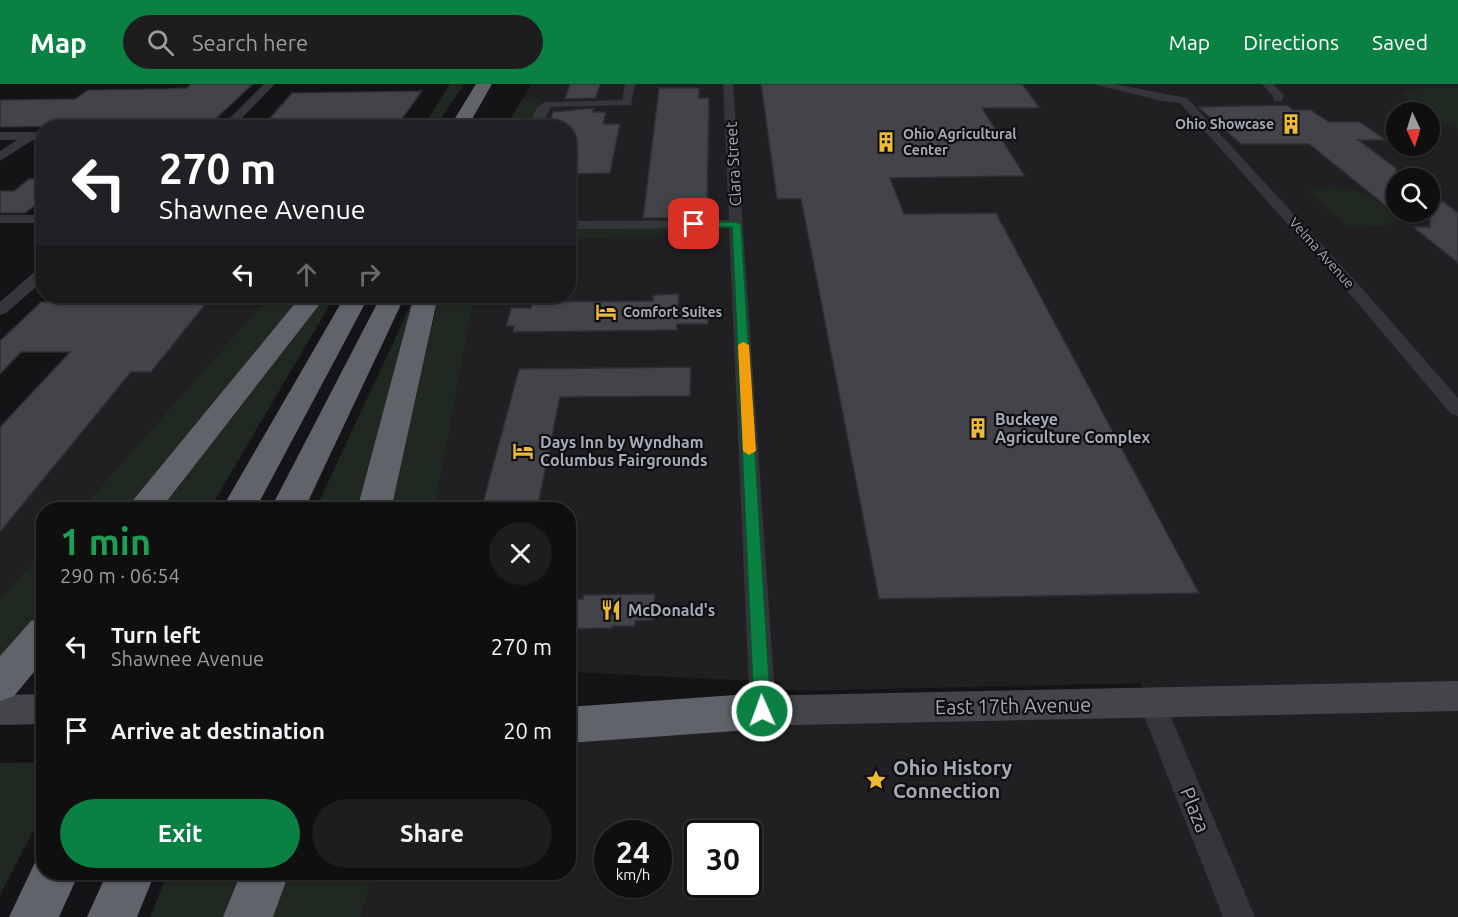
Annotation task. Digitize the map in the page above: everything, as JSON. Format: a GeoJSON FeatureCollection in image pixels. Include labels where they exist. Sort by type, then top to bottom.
{"type":"FeatureCollection","features":[{"type":"Feature","properties":{"kind":"highway"},"geometry":{"type":"LineString","coordinates":[[463,120],[484,84]]}},
{"type":"Feature","properties":{"kind":"highway"},"geometry":{"type":"LineString","coordinates":[[148,502],[308,303]]}},
{"type":"Feature","properties":{"kind":"highway"},"geometry":{"type":"LineString","coordinates":[[242,502],[353,303]]}},
{"type":"Feature","properties":{"kind":"highway"},"geometry":{"type":"LineString","coordinates":[[291,502],[390,303]]}},
{"type":"Feature","properties":{"kind":"highway"},"geometry":{"type":"LineString","coordinates":[[376,502],[424,303]]}},
{"type":"Feature","properties":{"kind":"highway"},"geometry":{"type":"LineString","coordinates":[[0,684],[36,641]]}},
{"type":"Feature","properties":{"kind":"highway"},"geometry":{"type":"LineString","coordinates":[[576,723],[762,711]]}},
{"type":"Feature","properties":{"kind":"highway"},"geometry":{"type":"LineString","coordinates":[[34,917],[52,880]]}},
{"type":"Feature","properties":{"kind":"highway"},"geometry":{"type":"LineString","coordinates":[[112,917],[128,880]]}},
{"type":"Feature","properties":{"kind":"highway"},"geometry":{"type":"LineString","coordinates":[[248,917],[262,880]]}},
{"type":"Feature","properties":{"kind":"street"},"geometry":{"type":"LineString","coordinates":[[233,120],[270,84]]}},
{"type":"Feature","properties":{"kind":"street"},"geometry":{"type":"LineString","coordinates":[[537,120],[543,107],[549,104],[627,103],[630,84]]}},
{"type":"Feature","properties":{"kind":"street","name":"Clara Street"},"geometry":{"type":"LineString","coordinates":[[729,84],[762,711]]}},
{"type":"Feature","properties":{"kind":"street","name":"Velma Avenue"},"geometry":{"type":"LineString","coordinates":[[1098,84],[1162,98],[1183,100],[1362,297],[1458,410]]}},
{"type":"Feature","properties":{"kind":"street"},"geometry":{"type":"LineString","coordinates":[[1267,84],[1279,95],[1278,99]]}},
{"type":"Feature","properties":{"kind":"street"},"geometry":{"type":"LineString","coordinates":[[0,136],[36,136]]}},
{"type":"Feature","properties":{"kind":"street"},"geometry":{"type":"LineString","coordinates":[[0,157],[30,136]]}},
{"type":"Feature","properties":{"kind":"street"},"geometry":{"type":"LineString","coordinates":[[0,219],[36,219]]}},
{"type":"Feature","properties":{"kind":"street"},"geometry":{"type":"LineString","coordinates":[[576,225],[736,224]]}},
{"type":"Feature","properties":{"kind":"street"},"geometry":{"type":"LineString","coordinates":[[0,310],[36,278]]}},
{"type":"Feature","properties":{"kind":"street","name":"East 17th Avenue"},"geometry":{"type":"LineString","coordinates":[[576,709],[762,711],[1458,696]]}},
{"type":"Feature","properties":{"kind":"street","name":"Plaza"},"geometry":{"type":"LineString","coordinates":[[1152,703],[1239,917]]}},
{"type":"Feature","properties":{"kind":"street"},"geometry":{"type":"LineString","coordinates":[[0,710],[36,709]]}},
{"type":"Feature","properties":{"kind":"shaded area"},"geometry":{"type":"Polygon","coordinates":[[[450,84],[464,84],[440,120],[427,120],[450,84]]]}},
{"type":"Feature","properties":{"kind":"shaded area"},"geometry":{"type":"Polygon","coordinates":[[[531,84],[1458,84],[1458,917],[361,917],[371,880],[576,880],[576,726],[1151,702],[1140,683],[799,691],[781,689],[780,682],[576,672],[576,502],[435,502],[471,303],[576,303],[576,239],[718,235],[726,231],[576,227],[576,120],[530,120],[540,99],[523,98],[531,84]]]}},
{"type":"Feature","properties":{"kind":"shaded area"},"geometry":{"type":"Polygon","coordinates":[[[1422,88],[1458,88],[1458,129],[1440,120],[1440,102],[1415,102],[1402,93],[1422,88]]]}},
{"type":"Feature","properties":{"kind":"shaded area"},"geometry":{"type":"Polygon","coordinates":[[[523,98],[541,99],[530,120],[510,120],[523,98]]]}},
{"type":"Feature","properties":{"kind":"shaded area"},"geometry":{"type":"Polygon","coordinates":[[[1323,188],[1357,191],[1372,198],[1386,209],[1386,222],[1394,222],[1384,226],[1348,227],[1310,192],[1323,188]]]}},
{"type":"Feature","properties":{"kind":"shaded area"},"geometry":{"type":"Polygon","coordinates":[[[576,227],[722,228],[726,231],[718,235],[576,239],[576,227]]]}},
{"type":"Feature","properties":{"kind":"shaded area"},"geometry":{"type":"Polygon","coordinates":[[[115,303],[263,303],[87,502],[36,502],[36,559],[0,599],[0,427],[115,303]]]}},
{"type":"Feature","properties":{"kind":"shaded area"},"geometry":{"type":"Polygon","coordinates":[[[263,303],[298,303],[133,502],[87,502],[263,303]]]}},
{"type":"Feature","properties":{"kind":"shaded area"},"geometry":{"type":"Polygon","coordinates":[[[318,303],[331,303],[214,502],[167,502],[258,378],[318,303]]]}},
{"type":"Feature","properties":{"kind":"shaded area"},"geometry":{"type":"Polygon","coordinates":[[[412,303],[417,303],[365,502],[319,502],[412,303]]]}},
{"type":"Feature","properties":{"kind":"shaded area"},"geometry":{"type":"Polygon","coordinates":[[[437,303],[473,303],[435,502],[392,502],[437,303]]]}},
{"type":"Feature","properties":{"kind":"shaded area"},"geometry":{"type":"Polygon","coordinates":[[[36,559],[36,617],[0,658],[0,599],[36,559]]]}},
{"type":"Feature","properties":{"kind":"shaded area"},"geometry":{"type":"Polygon","coordinates":[[[36,762],[36,826],[0,895],[0,763],[36,762]]]}},
{"type":"Feature","properties":{"kind":"shaded area"},"geometry":{"type":"Polygon","coordinates":[[[165,880],[242,880],[227,917],[150,917],[165,880]]]}},
{"type":"Feature","properties":{"kind":"shaded area"},"geometry":{"type":"Polygon","coordinates":[[[262,880],[371,880],[361,917],[248,917],[262,880]]]}},
{"type":"Feature","properties":{"kind":"building"},"geometry":{"type":"Polygon","coordinates":[[[191,84],[253,84],[214,120],[36,120],[36,126],[0,127],[0,100],[75,99],[88,90],[187,88],[191,84]]]}},
{"type":"Feature","properties":{"kind":"building"},"geometry":{"type":"Polygon","coordinates":[[[570,84],[600,84],[596,98],[565,99],[570,84]]]}},
{"type":"Feature","properties":{"kind":"building","name":"Buckeye Agriculture Complex"},"geometry":{"type":"Polygon","coordinates":[[[761,84],[1022,84],[1040,108],[982,108],[1025,176],[890,178],[904,214],[996,213],[1199,593],[879,599],[801,199],[777,199],[761,84]]]}},
{"type":"Feature","properties":{"kind":"building"},"geometry":{"type":"Polygon","coordinates":[[[659,88],[699,88],[699,98],[709,98],[707,218],[643,218],[659,88]]]}},
{"type":"Feature","properties":{"kind":"building"},"geometry":{"type":"Polygon","coordinates":[[[422,91],[401,120],[268,120],[292,93],[422,91]]]}},
{"type":"Feature","properties":{"kind":"building","name":"Ohio Showcase"},"geometry":{"type":"Polygon","coordinates":[[[1287,105],[1293,110],[1311,110],[1329,122],[1360,122],[1386,140],[1358,140],[1396,168],[1386,168],[1386,206],[1309,144],[1241,144],[1198,107],[1287,105]]]}},
{"type":"Feature","properties":{"kind":"building"},"geometry":{"type":"Polygon","coordinates":[[[594,108],[593,112],[606,112],[603,124],[620,124],[610,173],[576,174],[578,159],[576,159],[576,120],[550,120],[553,112],[594,108]]]}},
{"type":"Feature","properties":{"kind":"building"},"geometry":{"type":"Polygon","coordinates":[[[29,179],[36,179],[36,204],[25,213],[0,213],[0,191],[14,191],[29,179]]]}},
{"type":"Feature","properties":{"kind":"building"},"geometry":{"type":"Polygon","coordinates":[[[1440,200],[1458,213],[1458,263],[1413,227],[1430,227],[1430,222],[1440,222],[1440,200]]]}},
{"type":"Feature","properties":{"kind":"building","name":"Comfort Suites"},"geometry":{"type":"Polygon","coordinates":[[[679,294],[678,308],[708,308],[708,324],[677,324],[677,330],[513,332],[514,326],[506,326],[511,308],[531,308],[532,303],[653,301],[653,295],[679,294]]]}},
{"type":"Feature","properties":{"kind":"building"},"geometry":{"type":"Polygon","coordinates":[[[40,303],[206,303],[151,372],[131,372],[0,532],[0,427],[70,352],[21,352],[0,374],[0,341],[40,303]]]}},
{"type":"Feature","properties":{"kind":"building","name":"Days Inn by Wyndham Columbus Fairgrounds"},"geometry":{"type":"Polygon","coordinates":[[[691,367],[690,396],[560,397],[539,502],[483,502],[519,369],[691,367]]]}},
{"type":"Feature","properties":{"kind":"building","name":"McDonald's"},"geometry":{"type":"Polygon","coordinates":[[[655,594],[653,620],[635,621],[635,626],[576,629],[576,599],[583,599],[583,595],[655,594]]]}},
{"type":"Feature","properties":{"kind":"slow traffic"},"geometry":{"type":"LineString","coordinates":[[743,345],[749,451]]}},
{"type":"Feature","properties":{"kind":"place","name":"Ohio Showcase"},"geometry":{"type":"Point","coordinates":[1291,124]}},
{"type":"Feature","properties":{"kind":"place","name":"Ohio Agricultural Center"},"geometry":{"type":"Point","coordinates":[886,142]}},
{"type":"Feature","properties":{"kind":"place","name":"Comfort Suites"},"geometry":{"type":"Point","coordinates":[606,312]}},
{"type":"Feature","properties":{"kind":"place","name":"Buckeye Agriculture Complex"},"geometry":{"type":"Point","coordinates":[978,428]}},
{"type":"Feature","properties":{"kind":"place","name":"Days Inn by Wyndham Columbus Fairgrounds"},"geometry":{"type":"Point","coordinates":[523,451]}},
{"type":"Feature","properties":{"kind":"place","name":"McDonald's"},"geometry":{"type":"Point","coordinates":[611,610]}},
{"type":"Feature","properties":{"kind":"place","name":"Ohio History Connection"},"geometry":{"type":"Point","coordinates":[876,780]}},
{"type":"Feature","properties":{"kind":"route"},"geometry":{"type":"LineString","coordinates":[[694,224],[736,224],[762,711]]}}]}
